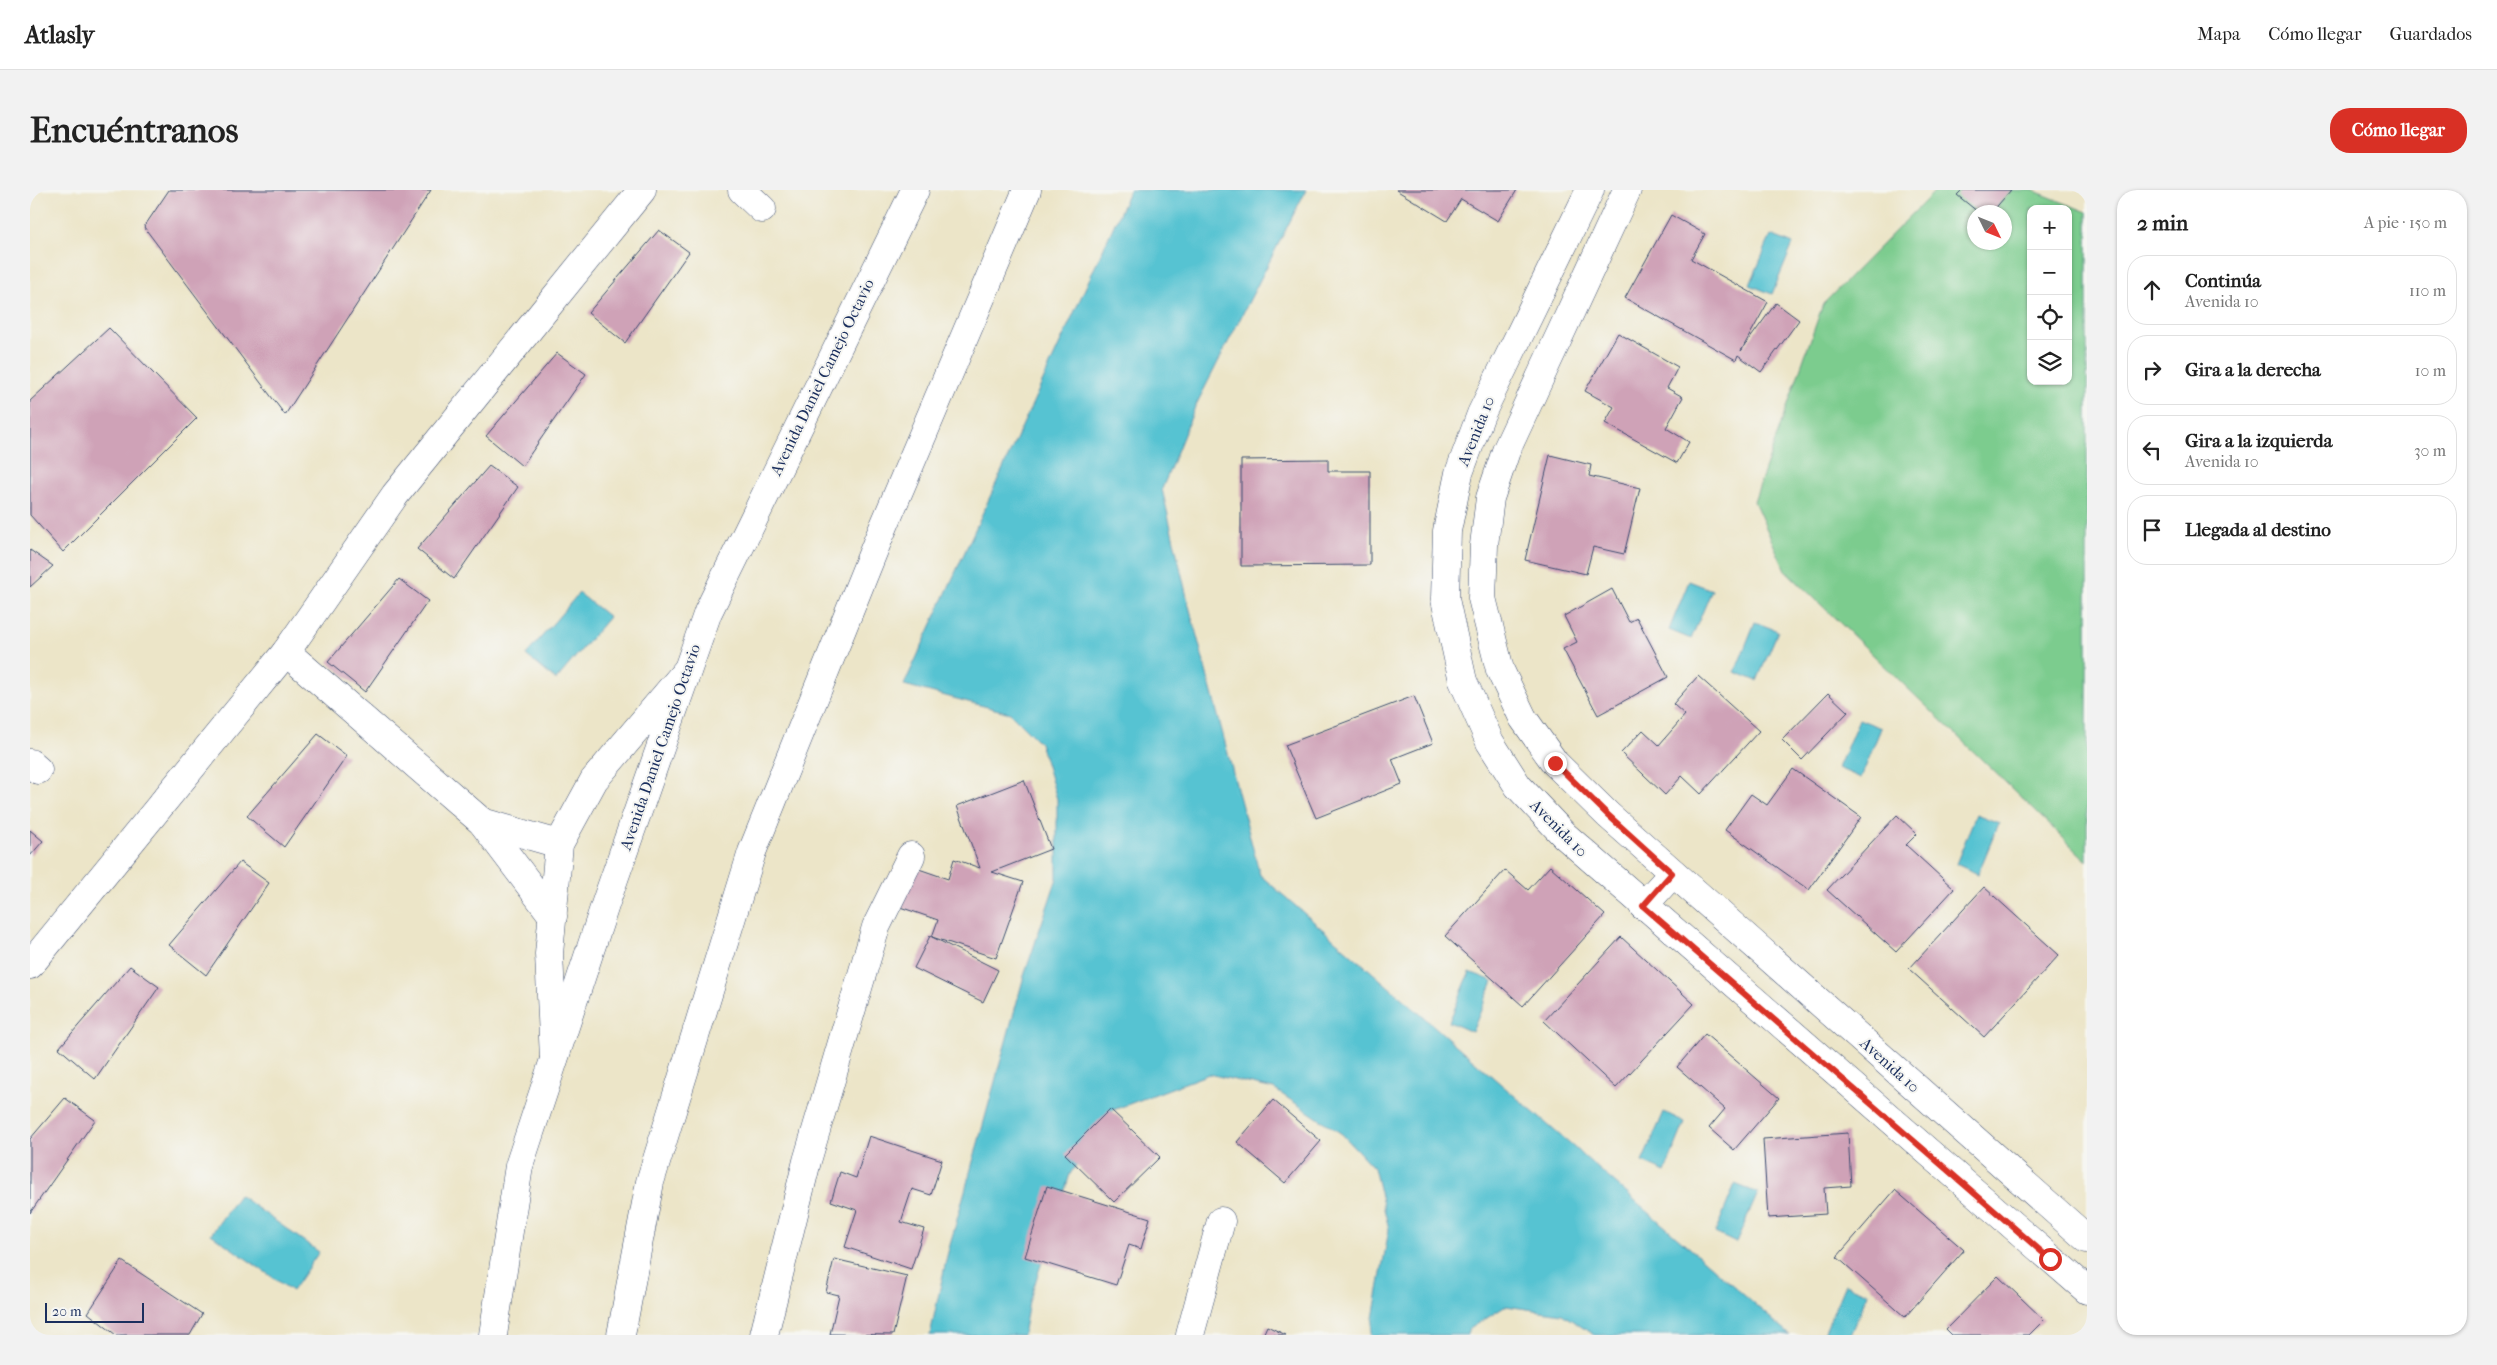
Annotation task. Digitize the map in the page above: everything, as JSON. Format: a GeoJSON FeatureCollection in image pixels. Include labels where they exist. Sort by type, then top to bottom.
{"type":"FeatureCollection","features":[{"type":"Feature","properties":{"kind":"street"},"geometry":{"type":"LineString","coordinates":[[30,965],[286,652],[395,495],[642,190]]}},
{"type":"Feature","properties":{"kind":"street"},"geometry":{"type":"LineString","coordinates":[[742,190],[762,209]]}},
{"type":"Feature","properties":{"kind":"street","name":"Avenida Daniel Camejo Octavio"},"geometry":{"type":"LineString","coordinates":[[493,1335],[519,1166],[607,899],[708,612],[915,190]]}},
{"type":"Feature","properties":{"kind":"street"},"geometry":{"type":"LineString","coordinates":[[621,1335],[650,1182],[752,852],[878,540],[1027,190]]}},
{"type":"Feature","properties":{"kind":"street","name":"Avenida 10"},"geometry":{"type":"LineString","coordinates":[[1590,190],[1481,414],[1460,473],[1447,530],[1445,599],[1464,681],[1490,742],[1518,786],[1564,835],[1643,906],[2087,1290]]}},
{"type":"Feature","properties":{"kind":"street","name":"Avenida 10"},"geometry":{"type":"LineString","coordinates":[[1627,190],[1506,451],[1490,498],[1484,545],[1482,598],[1500,670],[1523,718],[1555,763],[1608,815],[2082,1234]]}},
{"type":"Feature","properties":{"kind":"street"},"geometry":{"type":"LineString","coordinates":[[1541,290],[1573,304]]}},
{"type":"Feature","properties":{"kind":"street"},"geometry":{"type":"LineString","coordinates":[[286,652],[482,822],[553,916]]}},
{"type":"Feature","properties":{"kind":"street"},"geometry":{"type":"LineString","coordinates":[[554,1058],[549,954],[559,844],[594,780],[688,669]]}},
{"type":"Feature","properties":{"kind":"street"},"geometry":{"type":"LineString","coordinates":[[482,822],[559,844]]}},
{"type":"Feature","properties":{"kind":"street"},"geometry":{"type":"LineString","coordinates":[[764,1335],[807,1161],[876,928],[911,856]]}},
{"type":"Feature","properties":{"kind":"street"},"geometry":{"type":"LineString","coordinates":[[1643,906],[1672,873]]}},
{"type":"Feature","properties":{"kind":"street"},"geometry":{"type":"LineString","coordinates":[[1190,1335],[1221,1221]]}},
{"type":"Feature","properties":{"kind":"street"},"geometry":{"type":"LineString","coordinates":[[2050,1259],[2082,1234]]}},
{"type":"Feature","properties":{"kind":"green space"},"geometry":{"type":"Polygon","coordinates":[[[1936,190],[2032,190],[2070,205],[2027,205],[2027,385],[2072,385],[2072,206],[2087,212],[2087,861],[1785,570],[1754,501],[1823,304],[1936,190]]]}},
{"type":"Feature","properties":{"kind":"water"},"geometry":{"type":"Polygon","coordinates":[[[1130,190],[1306,190],[1195,407],[1162,489],[1189,606],[1260,875],[1790,1335],[1594,1335],[1562,1314],[1506,1306],[1468,1330],[1467,1335],[1370,1335],[1389,1229],[1374,1168],[1342,1134],[1274,1089],[1209,1074],[1113,1110],[1070,1174],[1029,1302],[1023,1335],[930,1335],[947,1256],[1024,976],[1057,878],[1057,799],[1040,743],[1010,713],[904,685],[1130,190]]]}},
{"type":"Feature","properties":{"kind":"water"},"geometry":{"type":"Polygon","coordinates":[[[1771,235],[1793,244],[1772,294],[1750,285],[1771,235]]]}},
{"type":"Feature","properties":{"kind":"water"},"geometry":{"type":"Polygon","coordinates":[[[1689,581],[1712,590],[1691,639],[1669,630],[1689,581]]]}},
{"type":"Feature","properties":{"kind":"water"},"geometry":{"type":"Polygon","coordinates":[[[579,593],[609,617],[556,680],[526,655],[579,593]]]}},
{"type":"Feature","properties":{"kind":"water"},"geometry":{"type":"Polygon","coordinates":[[[1755,622],[1778,631],[1757,681],[1735,672],[1755,622]]]}},
{"type":"Feature","properties":{"kind":"water"},"geometry":{"type":"Polygon","coordinates":[[[1859,719],[1881,728],[1861,778],[1838,768],[1859,719]]]}},
{"type":"Feature","properties":{"kind":"water"},"geometry":{"type":"Polygon","coordinates":[[[1976,814],[1999,823],[1978,874],[1956,864],[1976,814]]]}},
{"type":"Feature","properties":{"kind":"water"},"geometry":{"type":"Polygon","coordinates":[[[1470,972],[1493,981],[1472,1032],[1449,1022],[1470,972]]]}},
{"type":"Feature","properties":{"kind":"water"},"geometry":{"type":"Polygon","coordinates":[[[1664,1112],[1685,1122],[1665,1172],[1642,1162],[1664,1112]]]}},
{"type":"Feature","properties":{"kind":"water"},"geometry":{"type":"Polygon","coordinates":[[[1735,1184],[1758,1193],[1736,1243],[1715,1233],[1735,1184]]]}},
{"type":"Feature","properties":{"kind":"water"},"geometry":{"type":"Polygon","coordinates":[[[239,1195],[319,1252],[292,1291],[211,1234],[239,1195]]]}},
{"type":"Feature","properties":{"kind":"water"},"geometry":{"type":"Polygon","coordinates":[[[1845,1284],[1868,1293],[1850,1335],[1824,1334],[1845,1284]]]}},
{"type":"Feature","properties":{"kind":"building"},"geometry":{"type":"Polygon","coordinates":[[[169,190],[431,190],[285,415],[144,227],[169,190]]]}},
{"type":"Feature","properties":{"kind":"building"},"geometry":{"type":"Polygon","coordinates":[[[1396,190],[1517,190],[1498,221],[1461,199],[1447,221],[1396,190]]]}},
{"type":"Feature","properties":{"kind":"building"},"geometry":{"type":"Polygon","coordinates":[[[1962,190],[2011,190],[1998,205],[1969,205],[1957,195],[1962,190]]]}},
{"type":"Feature","properties":{"kind":"building"},"geometry":{"type":"Polygon","coordinates":[[[1671,215],[1705,234],[1691,259],[1768,302],[1741,351],[1776,303],[1799,320],[1761,372],[1738,355],[1736,360],[1625,298],[1671,215]]]}},
{"type":"Feature","properties":{"kind":"building"},"geometry":{"type":"Polygon","coordinates":[[[659,230],[689,252],[625,343],[588,313],[659,230]]]}},
{"type":"Feature","properties":{"kind":"building"},"geometry":{"type":"Polygon","coordinates":[[[109,328],[197,418],[63,552],[30,515],[30,401],[109,328]]]}},
{"type":"Feature","properties":{"kind":"building"},"geometry":{"type":"Polygon","coordinates":[[[1618,333],[1678,367],[1667,388],[1683,397],[1666,428],[1689,442],[1677,463],[1605,423],[1614,407],[1585,391],[1618,333]]]}},
{"type":"Feature","properties":{"kind":"building"},"geometry":{"type":"Polygon","coordinates":[[[557,353],[586,374],[522,466],[486,436],[557,353]]]}},
{"type":"Feature","properties":{"kind":"building"},"geometry":{"type":"Polygon","coordinates":[[[1550,455],[1591,465],[1589,476],[1640,488],[1624,554],[1593,547],[1586,574],[1525,560],[1550,455]]]}},
{"type":"Feature","properties":{"kind":"building"},"geometry":{"type":"Polygon","coordinates":[[[1328,459],[1328,471],[1370,471],[1370,565],[1241,566],[1241,460],[1328,459]]]}},
{"type":"Feature","properties":{"kind":"building"},"geometry":{"type":"Polygon","coordinates":[[[489,466],[518,487],[454,579],[417,549],[489,466]]]}},
{"type":"Feature","properties":{"kind":"building"},"geometry":{"type":"Polygon","coordinates":[[[30,550],[53,566],[30,587],[30,550]]]}},
{"type":"Feature","properties":{"kind":"building"},"geometry":{"type":"Polygon","coordinates":[[[399,579],[428,601],[365,692],[328,662],[399,579]]]}},
{"type":"Feature","properties":{"kind":"building"},"geometry":{"type":"Polygon","coordinates":[[[1612,589],[1629,622],[1637,618],[1668,677],[1598,715],[1563,649],[1577,642],[1564,616],[1612,589]]]}},
{"type":"Feature","properties":{"kind":"building"},"geometry":{"type":"Polygon","coordinates":[[[1698,676],[1759,731],[1701,794],[1682,776],[1665,795],[1621,753],[1643,730],[1659,745],[1685,715],[1673,704],[1698,676]]]}},
{"type":"Feature","properties":{"kind":"building"},"geometry":{"type":"Polygon","coordinates":[[[1828,693],[1848,712],[1802,760],[1782,740],[1828,693]]]}},
{"type":"Feature","properties":{"kind":"building"},"geometry":{"type":"Polygon","coordinates":[[[1414,696],[1433,743],[1392,759],[1402,784],[1316,818],[1285,745],[1414,696]]]}},
{"type":"Feature","properties":{"kind":"building"},"geometry":{"type":"Polygon","coordinates":[[[318,734],[347,756],[284,847],[247,816],[318,734]]]}},
{"type":"Feature","properties":{"kind":"building"},"geometry":{"type":"Polygon","coordinates":[[[1793,769],[1861,817],[1809,890],[1725,830],[1751,794],[1767,805],[1793,769]]]}},
{"type":"Feature","properties":{"kind":"building"},"geometry":{"type":"Polygon","coordinates":[[[1024,780],[1051,849],[992,872],[1023,882],[996,958],[932,937],[938,920],[900,907],[913,867],[948,879],[954,859],[980,868],[957,806],[1024,780]]]}},
{"type":"Feature","properties":{"kind":"building"},"geometry":{"type":"Polygon","coordinates":[[[1897,815],[1917,834],[1906,845],[1954,889],[1896,952],[1827,890],[1897,815]]]}},
{"type":"Feature","properties":{"kind":"building"},"geometry":{"type":"Polygon","coordinates":[[[30,830],[43,841],[30,856],[30,830]]]}},
{"type":"Feature","properties":{"kind":"building"},"geometry":{"type":"Polygon","coordinates":[[[240,862],[269,883],[206,975],[169,945],[240,862]]]}},
{"type":"Feature","properties":{"kind":"building"},"geometry":{"type":"Polygon","coordinates":[[[1550,866],[1605,915],[1523,1006],[1445,936],[1505,870],[1528,890],[1550,866]]]}},
{"type":"Feature","properties":{"kind":"building"},"geometry":{"type":"Polygon","coordinates":[[[1984,887],[2059,955],[1984,1037],[1909,969],[1984,887]]]}},
{"type":"Feature","properties":{"kind":"building"},"geometry":{"type":"Polygon","coordinates":[[[930,936],[998,970],[983,1002],[914,968],[930,936]]]}},
{"type":"Feature","properties":{"kind":"building"},"geometry":{"type":"Polygon","coordinates":[[[1621,937],[1694,1004],[1616,1088],[1544,1021],[1621,937]]]}},
{"type":"Feature","properties":{"kind":"building"},"geometry":{"type":"Polygon","coordinates":[[[130,966],[159,987],[95,1079],[59,1048],[130,966]]]}},
{"type":"Feature","properties":{"kind":"building"},"geometry":{"type":"Polygon","coordinates":[[[1705,1034],[1779,1098],[1734,1150],[1709,1128],[1725,1109],[1677,1067],[1705,1034]]]}},
{"type":"Feature","properties":{"kind":"building"},"geometry":{"type":"Polygon","coordinates":[[[65,1098],[95,1120],[30,1213],[30,1139],[65,1098]]]}},
{"type":"Feature","properties":{"kind":"building"},"geometry":{"type":"Polygon","coordinates":[[[1273,1100],[1321,1141],[1285,1183],[1237,1142],[1273,1100]]]}},
{"type":"Feature","properties":{"kind":"building"},"geometry":{"type":"Polygon","coordinates":[[[1110,1109],[1160,1157],[1114,1202],[1065,1154],[1110,1109]]]}},
{"type":"Feature","properties":{"kind":"building"},"geometry":{"type":"Polygon","coordinates":[[[1848,1133],[1851,1186],[1824,1188],[1826,1214],[1768,1218],[1763,1139],[1848,1133]]]}},
{"type":"Feature","properties":{"kind":"building"},"geometry":{"type":"Polygon","coordinates":[[[869,1136],[942,1160],[931,1195],[912,1189],[901,1222],[924,1229],[911,1269],[845,1247],[857,1210],[831,1201],[840,1172],[856,1178],[869,1136]]]}},
{"type":"Feature","properties":{"kind":"building"},"geometry":{"type":"Polygon","coordinates":[[[1047,1186],[1150,1218],[1141,1249],[1129,1245],[1116,1285],[1025,1257],[1047,1186]]]}},
{"type":"Feature","properties":{"kind":"building"},"geometry":{"type":"Polygon","coordinates":[[[1895,1190],[1964,1250],[1905,1317],[1837,1257],[1895,1190]]]}},
{"type":"Feature","properties":{"kind":"building"},"geometry":{"type":"Polygon","coordinates":[[[834,1259],[907,1276],[893,1335],[830,1334],[839,1295],[826,1292],[834,1259]]]}},
{"type":"Feature","properties":{"kind":"building"},"geometry":{"type":"Polygon","coordinates":[[[122,1261],[202,1314],[190,1335],[116,1335],[88,1313],[122,1261]]]}},
{"type":"Feature","properties":{"kind":"building"},"geometry":{"type":"Polygon","coordinates":[[[1998,1276],[2044,1320],[2029,1335],[1952,1335],[1946,1329],[1998,1276]]]}},
{"type":"Feature","properties":{"kind":"building"},"geometry":{"type":"Polygon","coordinates":[[[1267,1326],[1286,1335],[1263,1335],[1267,1326]]]}},
{"type":"Feature","properties":{"kind":"route"},"geometry":{"type":"LineString","coordinates":[[1555,763],[1608,815],[1672,873],[1643,906],[2050,1259]]}}]}
